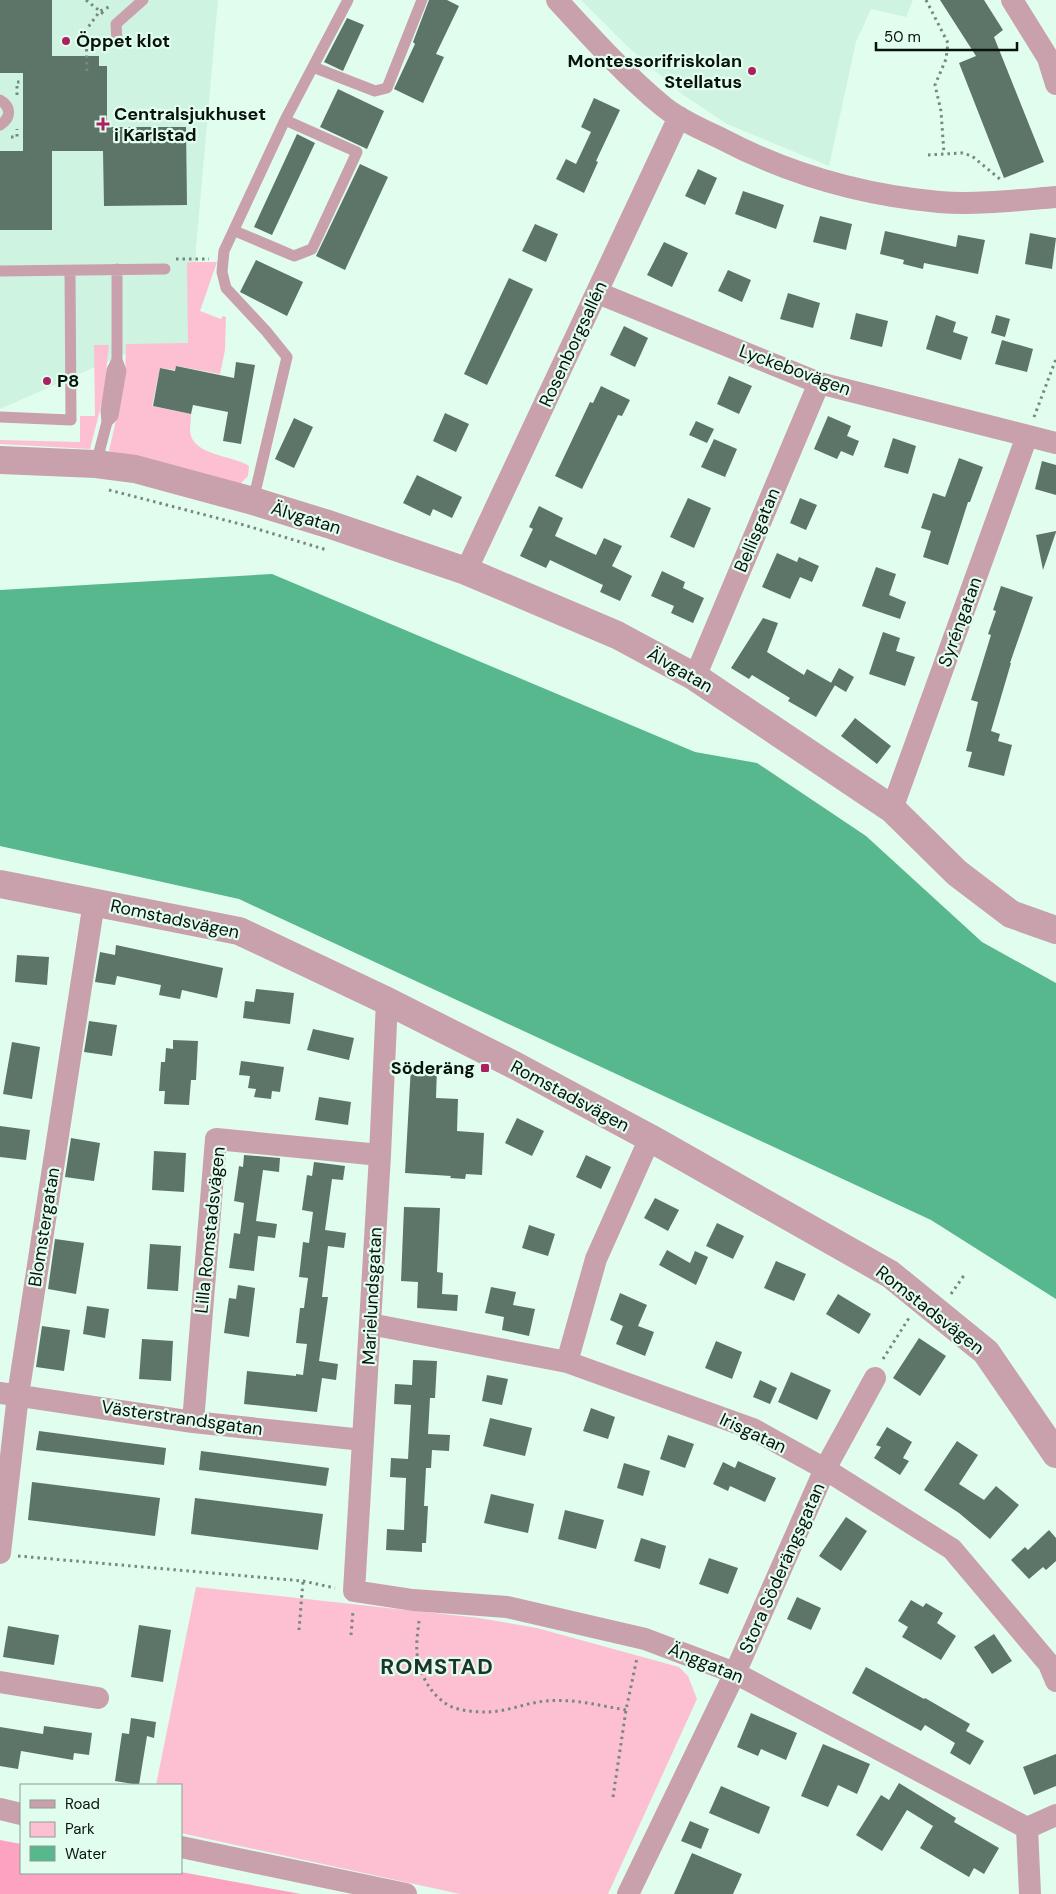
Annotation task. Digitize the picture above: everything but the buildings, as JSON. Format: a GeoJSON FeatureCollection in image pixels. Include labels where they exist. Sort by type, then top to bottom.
{"type":"FeatureCollection","features":[{"type":"Feature","properties":{"kind":"street"},"geometry":{"type":"LineString","coordinates":[[558,0],[599,46],[664,108],[753,156],[835,185],[874,193],[940,202],[1007,201],[1056,197]]}},
{"type":"Feature","properties":{"kind":"street"},"geometry":{"type":"LineString","coordinates":[[1012,0],[1048,58],[1056,84]]}},
{"type":"Feature","properties":{"kind":"street","name":"Rosenborgsallén"},"geometry":{"type":"LineString","coordinates":[[466,571],[679,117]]}},
{"type":"Feature","properties":{"kind":"street","name":"Lyckebovägen"},"geometry":{"type":"LineString","coordinates":[[598,293],[820,383],[1056,443]]}},
{"type":"Feature","properties":{"kind":"street","name":"Bellisgatan"},"geometry":{"type":"LineString","coordinates":[[695,677],[820,383]]}},
{"type":"Feature","properties":{"kind":"street","name":"Syréngatan"},"geometry":{"type":"LineString","coordinates":[[892,809],[1027,436]]}},
{"type":"Feature","properties":{"kind":"street","name":"Älvgatan"},"geometry":{"type":"LineString","coordinates":[[0,460],[100,477],[135,469],[253,501],[328,524],[466,571],[617,635],[695,677],[892,809],[957,873],[1012,914],[1056,930]]}},
{"type":"Feature","properties":{"kind":"street","name":"Romstadsvägen"},"geometry":{"type":"LineString","coordinates":[[0,884],[239,931],[387,1001],[516,1066],[650,1138],[890,1274],[986,1352],[1056,1454]]}},
{"type":"Feature","properties":{"kind":"street","name":"Blomstergatan"},"geometry":{"type":"LineString","coordinates":[[5,1554],[9,1394],[94,902]]}},
{"type":"Feature","properties":{"kind":"street","name":"Marielundsgatan"},"geometry":{"type":"LineString","coordinates":[[354,1591],[380,1155],[387,1001]]}},
{"type":"Feature","properties":{"kind":"street"},"geometry":{"type":"LineString","coordinates":[[567,1362],[596,1259],[650,1138]]}},
{"type":"Feature","properties":{"kind":"street","name":"Lilla Romstadsvägen"},"geometry":{"type":"LineString","coordinates":[[194,1422],[216,1139],[380,1155]]}},
{"type":"Feature","properties":{"kind":"street","name":"Irisgatan"},"geometry":{"type":"LineString","coordinates":[[370,1324],[567,1362],[754,1429],[825,1469],[952,1549],[1048,1664],[1056,1681]]}},
{"type":"Feature","properties":{"kind":"street","name":"Stora Söderängsgatan"},"geometry":{"type":"LineString","coordinates":[[628,1894],[735,1673],[825,1469],[875,1378]]}},
{"type":"Feature","properties":{"kind":"street","name":"Västerstrandsgatan"},"geometry":{"type":"LineString","coordinates":[[9,1394],[194,1422],[363,1440]]}},
{"type":"Feature","properties":{"kind":"street","name":"Änggatan"},"geometry":{"type":"LineString","coordinates":[[354,1591],[421,1600],[507,1608],[642,1638],[735,1673],[1027,1828]]}},
{"type":"Feature","properties":{"kind":"street"},"geometry":{"type":"LineString","coordinates":[[0,1682],[98,1698]]}},
{"type":"Feature","properties":{"kind":"street"},"geometry":{"type":"LineString","coordinates":[[0,1810],[20,1814]]}},
{"type":"Feature","properties":{"kind":"street"},"geometry":{"type":"LineString","coordinates":[[1030,1894],[1027,1828],[1056,1815]]}},
{"type":"Feature","properties":{"kind":"street"},"geometry":{"type":"LineString","coordinates":[[182,1847],[406,1894]]}},
{"type":"Feature","properties":{"kind":"lane"},"geometry":{"type":"LineString","coordinates":[[117,42],[116,24],[143,0]]}},
{"type":"Feature","properties":{"kind":"lane"},"geometry":{"type":"LineString","coordinates":[[285,120],[357,152],[312,249],[294,256],[234,231],[285,120],[348,0]]}},
{"type":"Feature","properties":{"kind":"lane"},"geometry":{"type":"LineString","coordinates":[[313,67],[375,92],[387,88],[422,0]]}},
{"type":"Feature","properties":{"kind":"lane"},"geometry":{"type":"LineString","coordinates":[[0,100],[7,105],[9,111],[6,121],[0,125]]}},
{"type":"Feature","properties":{"kind":"lane","name":"Älvgatan"},"geometry":{"type":"LineString","coordinates":[[234,231],[224,251],[222,272],[226,288],[287,357],[253,501]]}},
{"type":"Feature","properties":{"kind":"lane"},"geometry":{"type":"LineString","coordinates":[[100,477],[107,422],[106,411],[112,370],[117,360],[117,269]]}},
{"type":"Feature","properties":{"kind":"lane"},"geometry":{"type":"LineString","coordinates":[[0,271],[165,269]]}},
{"type":"Feature","properties":{"kind":"lane"},"geometry":{"type":"LineString","coordinates":[[0,417],[71,420],[70,271]]}},
{"type":"Feature","properties":{"kind":"path"},"geometry":{"type":"LineString","coordinates":[[86,0],[116,24]]}},
{"type":"Feature","properties":{"kind":"path"},"geometry":{"type":"LineString","coordinates":[[926,0],[948,43],[946,59],[935,85],[941,111],[944,154]]}},
{"type":"Feature","properties":{"kind":"path"},"geometry":{"type":"LineString","coordinates":[[87,71],[86,30],[100,11],[114,4]]}},
{"type":"Feature","properties":{"kind":"path"},"geometry":{"type":"LineString","coordinates":[[17,82],[23,82]]}},
{"type":"Feature","properties":{"kind":"path"},"geometry":{"type":"LineString","coordinates":[[928,155],[962,153],[972,156],[1004,183],[1007,201]]}},
{"type":"Feature","properties":{"kind":"path"},"geometry":{"type":"LineString","coordinates":[[1027,436],[1056,359]]}},
{"type":"Feature","properties":{"kind":"path"},"geometry":{"type":"LineString","coordinates":[[100,477],[244,525],[329,550]]}},
{"type":"Feature","properties":{"kind":"path"},"geometry":{"type":"LineString","coordinates":[[875,1378],[879,1365],[921,1300]]}},
{"type":"Feature","properties":{"kind":"path"},"geometry":{"type":"LineString","coordinates":[[5,1554],[303,1581],[354,1591]]}},
{"type":"Feature","properties":{"kind":"path"},"geometry":{"type":"LineString","coordinates":[[299,1630],[303,1581]]}},
{"type":"Feature","properties":{"kind":"path"},"geometry":{"type":"LineString","coordinates":[[421,1600],[418,1659],[428,1686],[440,1699],[451,1707],[486,1712],[519,1708],[539,1702],[569,1701],[626,1710]]}},
{"type":"Feature","properties":{"kind":"path"},"geometry":{"type":"LineString","coordinates":[[613,1798],[626,1710],[642,1638]]}},
{"type":"Feature","properties":{"kind":"shaded area","name":"Centralsjukhuset i Karlstad"},"geometry":{"type":"Polygon","coordinates":[[[0,0],[218,0],[196,248],[195,350],[136,349],[0,409],[0,0]]]}},
{"type":"Feature","properties":{"kind":"shaded area","name":"Montessorifriskolan Stellatus"},"geometry":{"type":"Polygon","coordinates":[[[581,0],[913,0],[906,17],[871,9],[856,42],[829,166],[727,124],[682,94],[629,48],[581,0]]]}},
{"type":"Feature","properties":{"kind":"shaded area"},"geometry":{"type":"Polygon","coordinates":[[[0,1840],[20,1844],[20,1874],[182,1874],[182,1872],[301,1894],[0,1894],[0,1840]]]}},
{"type":"Feature","properties":{"kind":"green space"},"geometry":{"type":"Polygon","coordinates":[[[217,262],[200,311],[221,319],[223,316],[226,317],[225,350],[220,374],[176,366],[175,370],[160,368],[152,406],[191,414],[190,431],[192,439],[198,445],[214,454],[242,462],[249,466],[248,476],[240,484],[109,451],[125,380],[126,344],[188,343],[187,263],[217,262]]]}},
{"type":"Feature","properties":{"kind":"green space"},"geometry":{"type":"Polygon","coordinates":[[[94,345],[109,345],[103,398],[90,449],[0,444],[0,440],[80,442],[80,416],[95,416],[94,345]]]}},
{"type":"Feature","properties":{"kind":"green space"},"geometry":{"type":"Polygon","coordinates":[[[196,1587],[479,1618],[537,1628],[679,1667],[688,1676],[697,1699],[608,1894],[460,1894],[182,1833],[182,1784],[156,1784],[196,1587]]]}},
{"type":"Feature","properties":{"kind":"water"},"geometry":{"type":"Polygon","coordinates":[[[272,574],[695,752],[757,763],[866,836],[982,942],[1056,983],[1056,1299],[931,1220],[239,899],[0,846],[0,590],[272,574]]]}},
{"type":"Feature","properties":{"kind":"place","name":"Öppet klot"},"geometry":{"type":"Point","coordinates":[66,41]}},
{"type":"Feature","properties":{"kind":"place","name":"Montessorifriskolan Stellatus"},"geometry":{"type":"Point","coordinates":[752,71]}},
{"type":"Feature","properties":{"kind":"place","name":"Centralsjukhuset i Karlstad"},"geometry":{"type":"Point","coordinates":[103,124]}},
{"type":"Feature","properties":{"kind":"place","name":"P8"},"geometry":{"type":"Point","coordinates":[47,381]}},
{"type":"Feature","properties":{"kind":"place","name":"Söderäng"},"geometry":{"type":"Point","coordinates":[485,1068]}},
{"type":"Feature","properties":{"kind":"district","name":"ROMSTAD"},"geometry":{"type":"Point","coordinates":[437,1666]}}]}
